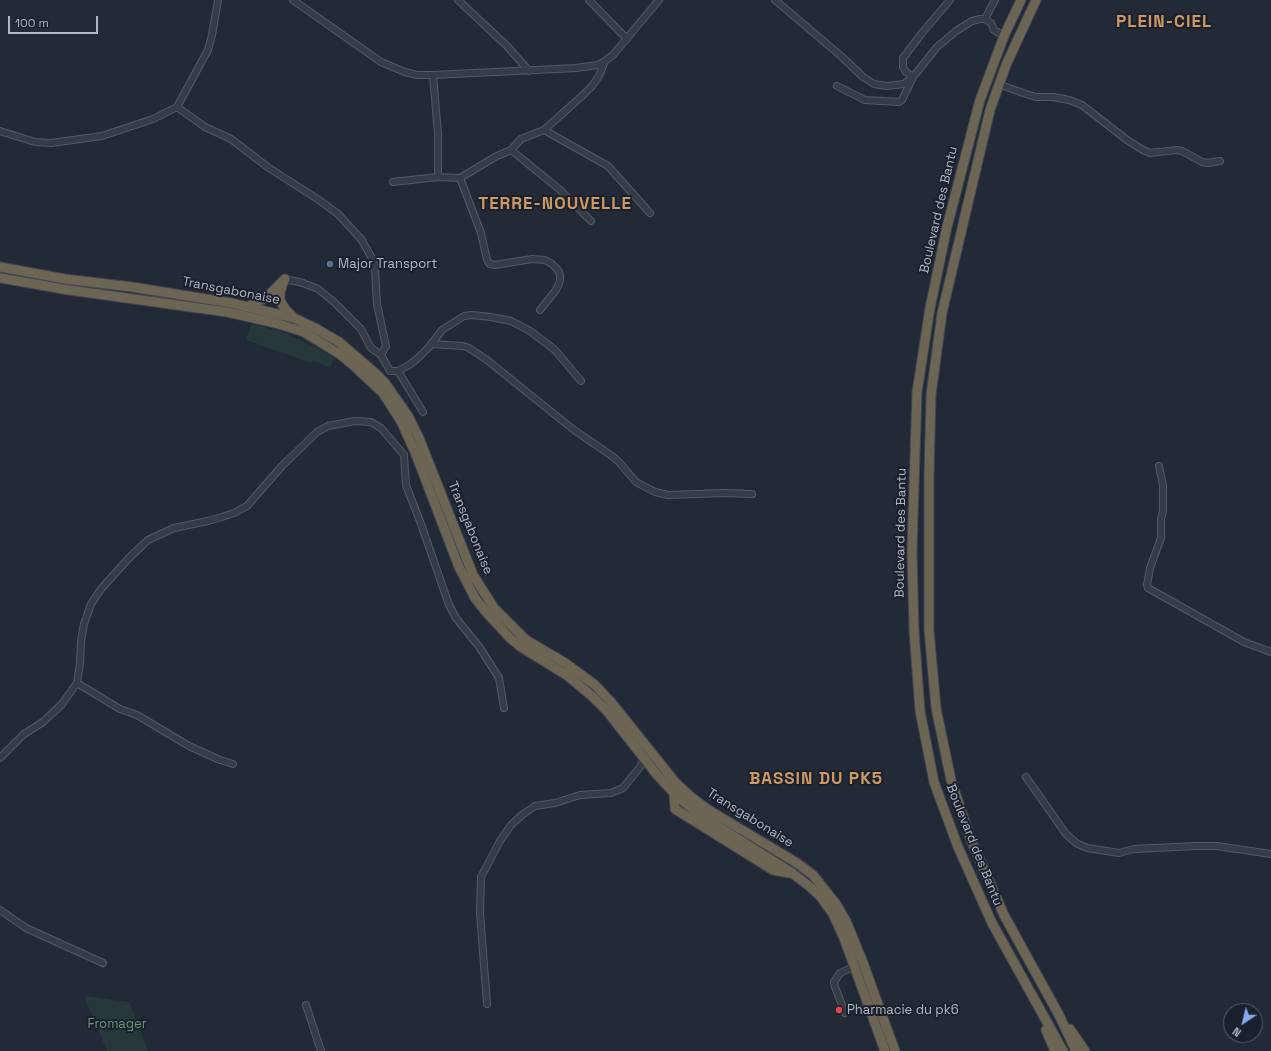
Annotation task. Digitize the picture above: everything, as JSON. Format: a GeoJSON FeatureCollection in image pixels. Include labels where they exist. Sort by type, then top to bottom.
{"type":"FeatureCollection","features":[{"type":"Feature","properties":{"kind":"highway","name":"Boulevard des Bantu"},"geometry":{"type":"LineString","coordinates":[[1021,0],[1004,36],[980,100],[947,227],[930,308],[917,392],[912,550],[914,630],[920,710],[934,782],[958,847],[992,923],[1063,1051]]}},
{"type":"Feature","properties":{"kind":"highway","name":"Boulevard des Bantu"},"geometry":{"type":"LineString","coordinates":[[1036,0],[998,84],[990,110],[942,314],[931,395],[929,482],[929,630],[936,708],[950,780],[971,840],[1004,915],[1059,1015],[1076,1051]]}},
{"type":"Feature","properties":{"kind":"highway","name":"Transgabonaise"},"geometry":{"type":"LineString","coordinates":[[0,267],[65,279],[132,287],[249,306],[294,318],[339,342],[385,383],[401,404],[419,438],[473,574],[484,593],[504,619],[526,640],[565,663],[595,685],[611,702],[675,782],[690,796],[707,809],[797,863],[813,875],[828,893],[846,921],[895,1051]]}},
{"type":"Feature","properties":{"kind":"highway","name":"Transgabonaise"},"geometry":{"type":"LineString","coordinates":[[0,278],[69,290],[227,312],[279,324],[304,332],[347,360],[383,393],[401,422],[415,452],[459,567],[475,598],[510,638],[562,671],[586,690],[607,711],[658,776],[674,793],[705,818],[792,873],[821,897],[833,914],[844,938],[885,1051]]}},
{"type":"Feature","properties":{"kind":"highway"},"geometry":{"type":"LineString","coordinates":[[249,306],[262,300],[285,279]]}},
{"type":"Feature","properties":{"kind":"highway"},"geometry":{"type":"LineString","coordinates":[[285,279],[280,292],[280,301],[294,318]]}},
{"type":"Feature","properties":{"kind":"highway"},"geometry":{"type":"LineString","coordinates":[[1034,999],[1055,1051]]}},
{"type":"Feature","properties":{"kind":"highway"},"geometry":{"type":"LineString","coordinates":[[1059,1015],[1075,1034],[1085,1051]]}},
{"type":"Feature","properties":{"kind":"street"},"geometry":{"type":"LineString","coordinates":[[0,131],[35,142],[51,143],[102,136],[153,119],[177,107],[208,50],[218,0]]}},
{"type":"Feature","properties":{"kind":"street"},"geometry":{"type":"LineString","coordinates":[[293,0],[382,62],[394,68],[417,75],[598,65],[613,55],[659,0]]}},
{"type":"Feature","properties":{"kind":"street"},"geometry":{"type":"LineString","coordinates":[[458,0],[507,46],[528,70]]}},
{"type":"Feature","properties":{"kind":"street"},"geometry":{"type":"LineString","coordinates":[[589,0],[627,39]]}},
{"type":"Feature","properties":{"kind":"street"},"geometry":{"type":"LineString","coordinates":[[775,0],[841,56],[863,77],[874,84],[887,86],[904,84],[913,77]]}},
{"type":"Feature","properties":{"kind":"street"},"geometry":{"type":"LineString","coordinates":[[913,77],[906,72],[903,67],[903,58],[922,32],[950,0]]}},
{"type":"Feature","properties":{"kind":"street"},"geometry":{"type":"LineString","coordinates":[[985,19],[995,0]]}},
{"type":"Feature","properties":{"kind":"street"},"geometry":{"type":"LineString","coordinates":[[837,86],[866,100],[899,102],[902,100],[913,77],[937,47],[956,31],[972,21],[985,19],[991,23],[994,30],[1004,36]]}},
{"type":"Feature","properties":{"kind":"street"},"geometry":{"type":"LineString","coordinates":[[394,182],[438,177],[460,178],[511,150],[521,139],[544,130],[582,96],[592,86],[606,61]]}},
{"type":"Feature","properties":{"kind":"street"},"geometry":{"type":"LineString","coordinates":[[433,75],[438,134],[438,177]]}},
{"type":"Feature","properties":{"kind":"street"},"geometry":{"type":"LineString","coordinates":[[998,84],[1036,97],[1053,97],[1082,104],[1127,140],[1150,153],[1176,150],[1182,151],[1202,162],[1208,163],[1220,161]]}},
{"type":"Feature","properties":{"kind":"street"},"geometry":{"type":"LineString","coordinates":[[177,107],[205,127],[231,139],[269,168],[319,200],[338,214],[361,238],[373,260],[375,270],[377,304],[386,346],[381,355]]}},
{"type":"Feature","properties":{"kind":"street"},"geometry":{"type":"LineString","coordinates":[[544,130],[608,166],[650,213]]}},
{"type":"Feature","properties":{"kind":"street"},"geometry":{"type":"LineString","coordinates":[[511,150],[559,189],[592,221]]}},
{"type":"Feature","properties":{"kind":"street"},"geometry":{"type":"LineString","coordinates":[[460,178],[481,233],[487,260],[490,264],[495,265],[532,259],[545,260],[558,270],[560,281],[556,290],[540,310]]}},
{"type":"Feature","properties":{"kind":"street"},"geometry":{"type":"LineString","coordinates":[[285,279],[303,283],[318,289],[334,301],[361,329],[372,348],[381,355],[390,371],[398,371],[417,359],[432,344],[442,330],[464,316],[491,317],[511,321],[530,331],[555,350],[581,381]]}},
{"type":"Feature","properties":{"kind":"street"},"geometry":{"type":"LineString","coordinates":[[432,344],[463,346],[469,348],[487,360],[574,430],[612,456],[636,482],[655,492],[668,495],[724,493],[752,494]]}},
{"type":"Feature","properties":{"kind":"street"},"geometry":{"type":"LineString","coordinates":[[398,371],[423,412]]}},
{"type":"Feature","properties":{"kind":"street"},"geometry":{"type":"LineString","coordinates":[[0,758],[24,734],[43,722],[62,704],[77,683],[82,635],[91,604],[101,589],[148,540],[174,528],[222,517],[248,506],[282,466],[317,432],[328,426],[355,421],[371,422],[381,428],[404,455],[406,485],[421,524],[446,600],[456,618],[480,648],[499,678],[504,708]]}},
{"type":"Feature","properties":{"kind":"street"},"geometry":{"type":"LineString","coordinates":[[404,455],[415,452]]}},
{"type":"Feature","properties":{"kind":"street"},"geometry":{"type":"LineString","coordinates":[[1159,466],[1163,485],[1164,511],[1161,519],[1161,538],[1150,568],[1147,585],[1148,588],[1244,642],[1271,652]]}},
{"type":"Feature","properties":{"kind":"street"},"geometry":{"type":"LineString","coordinates":[[77,683],[120,709],[137,715],[189,746],[220,760],[233,764]]}},
{"type":"Feature","properties":{"kind":"street"},"geometry":{"type":"LineString","coordinates":[[487,1004],[480,913],[481,877],[500,841],[511,825],[535,806],[555,803],[580,795],[611,793],[623,788],[640,767],[644,758]]}},
{"type":"Feature","properties":{"kind":"street"},"geometry":{"type":"LineString","coordinates":[[1026,777],[1066,834],[1076,843],[1087,848],[1102,852],[1119,853],[1134,850],[1217,846],[1271,854]]}},
{"type":"Feature","properties":{"kind":"street"},"geometry":{"type":"LineString","coordinates":[[0,910],[26,928],[103,963]]}},
{"type":"Feature","properties":{"kind":"street"},"geometry":{"type":"LineString","coordinates":[[845,1013],[834,982],[840,973],[855,966]]}},
{"type":"Feature","properties":{"kind":"street"},"geometry":{"type":"LineString","coordinates":[[306,1005],[321,1051]]}},
{"type":"Feature","properties":{"kind":"green space"},"geometry":{"type":"Polygon","coordinates":[[[251,324],[284,332],[317,348],[334,358],[330,368],[313,360],[311,363],[246,340],[251,324]]]}},
{"type":"Feature","properties":{"kind":"green space","name":"Fromager"},"geometry":{"type":"Polygon","coordinates":[[[84,996],[129,1002],[148,1051],[107,1051],[84,996]]]}},
{"type":"Feature","properties":{"kind":"place","name":"Major Transport"},"geometry":{"type":"Point","coordinates":[330,264]}},
{"type":"Feature","properties":{"kind":"place","name":"Pharmacie du pk6"},"geometry":{"type":"Point","coordinates":[839,1010]}},
{"type":"Feature","properties":{"kind":"district","name":"PLEIN-CIEL"},"geometry":{"type":"Point","coordinates":[1164,22]}},
{"type":"Feature","properties":{"kind":"district","name":"TERRE-NOUVELLE"},"geometry":{"type":"Point","coordinates":[555,204]}},
{"type":"Feature","properties":{"kind":"district","name":"BASSIN DU PK5"},"geometry":{"type":"Point","coordinates":[816,779]}}]}
